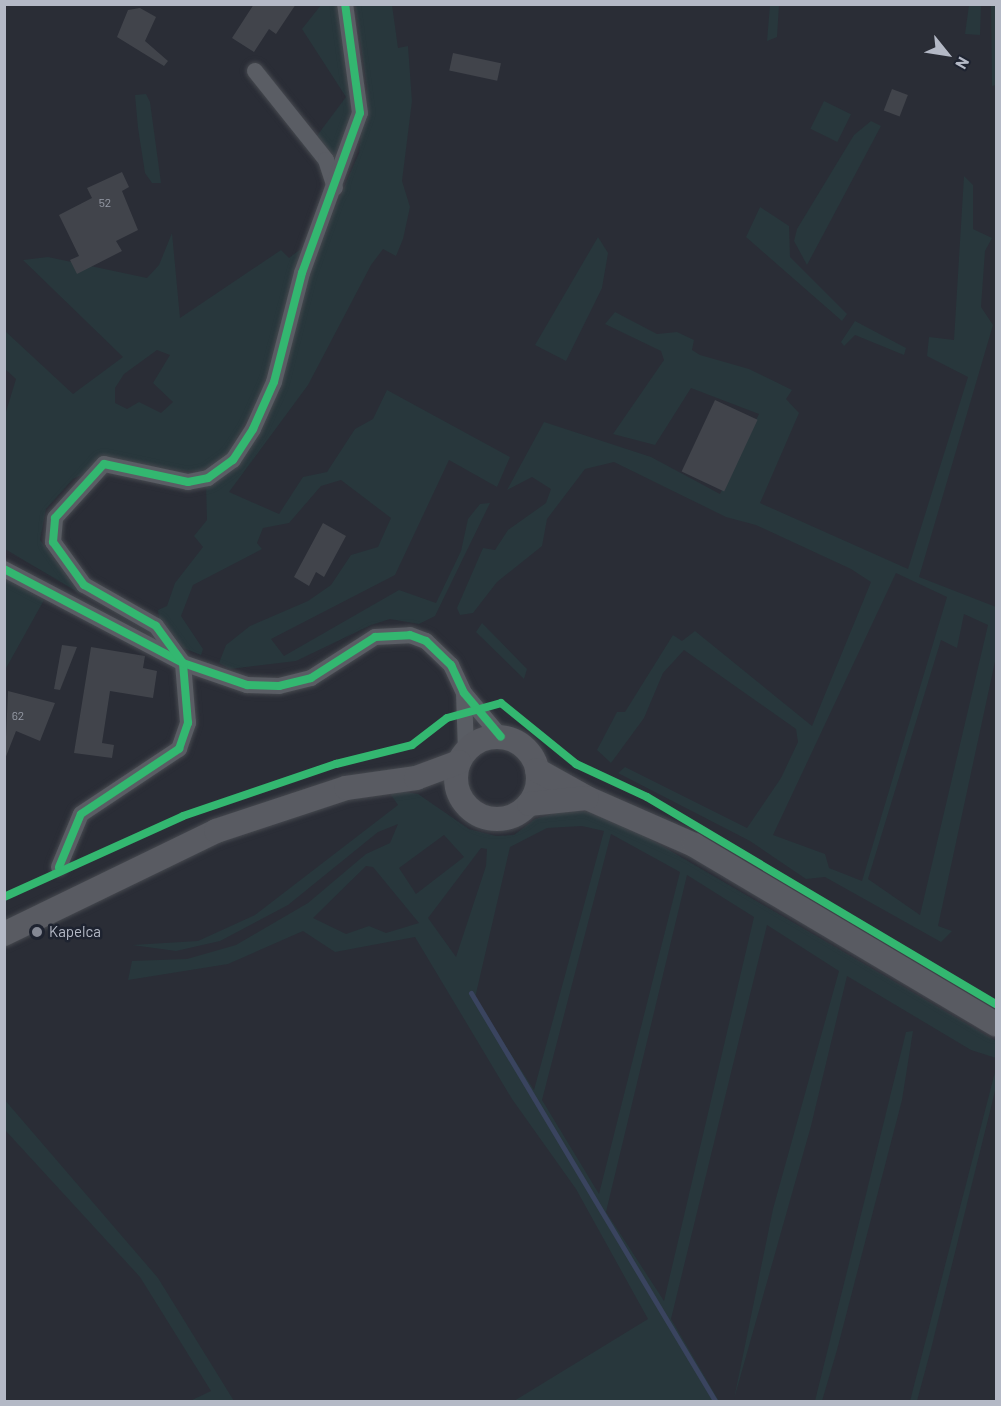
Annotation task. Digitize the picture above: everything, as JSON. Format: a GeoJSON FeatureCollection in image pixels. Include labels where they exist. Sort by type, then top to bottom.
{"type":"FeatureCollection","features":[{"type":"Feature","properties":{"kind":"street"},"geometry":{"type":"LineString","coordinates":[[59,867],[81,814],[179,749],[188,723],[183,663],[156,626],[84,585],[53,542],[55,518],[104,464],[188,482],[208,478],[232,460],[274,382],[302,273],[335,188],[360,112],[345,4]]}},
{"type":"Feature","properties":{"kind":"street"},"geometry":{"type":"LineString","coordinates":[[255,71],[326,160],[335,188]]}},
{"type":"Feature","properties":{"kind":"street"},"geometry":{"type":"LineString","coordinates":[[4,569],[183,663],[247,685],[279,686],[311,678],[375,637],[410,635],[426,641],[451,665],[464,693],[501,737],[525,747],[537,770],[587,798],[694,845],[996,1024]]}},
{"type":"Feature","properties":{"kind":"street"},"geometry":{"type":"LineString","coordinates":[[461,798],[464,693]]}},
{"type":"Feature","properties":{"kind":"street"},"geometry":{"type":"LineString","coordinates":[[4,934],[216,831],[346,788],[416,778],[501,737]]}},
{"type":"Feature","properties":{"kind":"street"},"geometry":{"type":"LineString","coordinates":[[529,804],[537,770]]}},
{"type":"Feature","properties":{"kind":"street"},"geometry":{"type":"LineString","coordinates":[[416,778],[461,798],[478,814],[500,819],[529,804],[587,798]]}},
{"type":"Feature","properties":{"kind":"shaded area"},"geometry":{"type":"Polygon","coordinates":[[[321,5],[339,5],[353,109],[335,162],[316,137],[346,97],[302,29],[321,5]]]}},
{"type":"Feature","properties":{"kind":"shaded area"},"geometry":{"type":"Polygon","coordinates":[[[355,5],[392,5],[398,48],[408,46],[412,101],[402,181],[410,207],[403,239],[396,256],[383,249],[371,265],[308,385],[229,492],[279,514],[303,477],[327,472],[355,429],[373,419],[387,390],[510,457],[497,487],[449,460],[395,575],[271,639],[284,656],[399,590],[436,603],[461,551],[468,519],[480,504],[490,503],[435,616],[419,624],[390,619],[371,625],[296,661],[230,669],[219,663],[226,645],[250,626],[308,601],[331,585],[351,555],[378,547],[391,518],[341,480],[321,486],[289,523],[263,528],[257,543],[262,549],[193,585],[181,616],[203,649],[201,655],[183,648],[159,618],[158,610],[167,606],[175,583],[203,547],[194,536],[207,520],[206,485],[281,378],[310,266],[359,153],[367,87],[355,5]]]}},
{"type":"Feature","properties":{"kind":"shaded area"},"geometry":{"type":"Polygon","coordinates":[[[770,5],[779,5],[777,37],[767,41],[770,5]]]}},
{"type":"Feature","properties":{"kind":"shaded area"},"geometry":{"type":"Polygon","coordinates":[[[969,5],[981,5],[980,35],[965,34],[969,5]]]}},
{"type":"Feature","properties":{"kind":"shaded area"},"geometry":{"type":"Polygon","coordinates":[[[991,5],[996,5],[996,85],[992,86],[991,5]]]}},
{"type":"Feature","properties":{"kind":"shaded area"},"geometry":{"type":"Polygon","coordinates":[[[146,94],[150,102],[161,183],[152,183],[145,173],[135,95],[146,94]]]}},
{"type":"Feature","properties":{"kind":"shaded area"},"geometry":{"type":"Polygon","coordinates":[[[824,101],[851,114],[837,142],[810,129],[824,101]]]}},
{"type":"Feature","properties":{"kind":"shaded area"},"geometry":{"type":"Polygon","coordinates":[[[871,121],[881,126],[807,265],[794,241],[797,229],[854,135],[871,121]]]}},
{"type":"Feature","properties":{"kind":"shaded area"},"geometry":{"type":"Polygon","coordinates":[[[964,176],[973,185],[973,229],[992,238],[985,251],[981,307],[993,325],[919,577],[996,607],[996,657],[938,926],[952,931],[941,942],[825,877],[806,879],[750,841],[618,773],[625,767],[747,828],[781,778],[798,742],[796,729],[684,650],[663,673],[644,718],[611,763],[597,750],[617,712],[625,712],[673,635],[682,641],[695,631],[812,726],[871,582],[851,569],[756,525],[726,517],[614,462],[585,469],[547,519],[542,546],[497,582],[473,613],[460,615],[457,608],[483,548],[495,550],[508,530],[546,503],[551,489],[532,477],[507,490],[544,422],[651,457],[720,494],[759,414],[691,388],[655,445],[613,434],[664,360],[661,351],[605,324],[615,312],[657,334],[677,332],[694,340],[692,350],[700,355],[749,369],[792,390],[786,399],[799,413],[760,503],[908,569],[968,377],[927,356],[929,337],[954,340],[964,176]],[[896,573],[773,835],[825,854],[829,868],[862,881],[947,597],[896,573]],[[964,614],[957,648],[941,640],[868,879],[920,915],[988,625],[964,614]]]}},
{"type":"Feature","properties":{"kind":"shaded area"},"geometry":{"type":"Polygon","coordinates":[[[760,207],[789,226],[790,257],[847,314],[842,321],[746,237],[760,207]]]}},
{"type":"Feature","properties":{"kind":"shaded area"},"geometry":{"type":"Polygon","coordinates":[[[172,233],[180,318],[281,250],[289,258],[302,248],[272,375],[226,457],[200,472],[104,464],[73,479],[46,509],[40,540],[81,594],[5,549],[5,415],[16,379],[5,369],[4,330],[73,394],[123,357],[23,260],[48,257],[147,278],[159,265],[172,233]],[[157,350],[124,374],[115,388],[115,403],[127,409],[139,402],[161,413],[173,402],[153,383],[170,355],[157,350]]]}},
{"type":"Feature","properties":{"kind":"shaded area"},"geometry":{"type":"Polygon","coordinates":[[[598,237],[608,253],[602,288],[566,361],[535,345],[598,237]]]}},
{"type":"Feature","properties":{"kind":"shaded area"},"geometry":{"type":"Polygon","coordinates":[[[855,321],[906,348],[904,355],[855,335],[844,346],[841,342],[855,321]]]}},
{"type":"Feature","properties":{"kind":"shaded area"},"geometry":{"type":"Polygon","coordinates":[[[5,578],[44,600],[5,670],[6,653],[5,578]]]}},
{"type":"Feature","properties":{"kind":"shaded area"},"geometry":{"type":"Polygon","coordinates":[[[482,623],[527,669],[524,679],[476,632],[482,623]]]}},
{"type":"Feature","properties":{"kind":"shaded area"},"geometry":{"type":"Polygon","coordinates":[[[387,789],[418,794],[469,829],[496,836],[514,835],[535,819],[569,809],[609,815],[996,1041],[996,1058],[971,1050],[847,976],[811,1126],[734,1399],[773,1209],[839,971],[767,925],[671,1319],[719,1401],[514,1401],[648,1319],[576,1189],[512,1099],[415,937],[335,952],[303,931],[228,964],[128,980],[132,961],[187,959],[236,945],[308,903],[366,854],[390,843],[398,824],[378,832],[288,905],[220,941],[176,951],[132,945],[198,941],[255,915],[398,805],[387,789]],[[582,826],[547,828],[510,847],[475,998],[534,1090],[604,831],[582,826]],[[611,834],[542,1100],[599,1194],[680,872],[611,834]],[[444,835],[399,868],[416,894],[464,857],[444,835]],[[481,848],[428,918],[456,957],[486,866],[487,849],[481,848]],[[366,866],[313,918],[346,934],[369,926],[386,933],[419,923],[373,867],[366,866]],[[687,875],[606,1212],[664,1301],[754,917],[687,875]]]}},
{"type":"Feature","properties":{"kind":"shaded area"},"geometry":{"type":"Polygon","coordinates":[[[913,1031],[902,1100],[837,1350],[822,1401],[815,1401],[906,1032],[913,1031]]]}},
{"type":"Feature","properties":{"kind":"shaded area"},"geometry":{"type":"Polygon","coordinates":[[[995,1072],[996,1087],[931,1349],[917,1401],[910,1401],[995,1072]]]}},
{"type":"Feature","properties":{"kind":"shaded area"},"geometry":{"type":"Polygon","coordinates":[[[4,1099],[158,1278],[234,1401],[190,1401],[211,1391],[140,1277],[5,1130],[4,1099]]]}},
{"type":"Feature","properties":{"kind":"building"},"geometry":{"type":"Polygon","coordinates":[[[254,4],[296,4],[276,34],[269,29],[254,52],[232,38],[254,4]]]}},
{"type":"Feature","properties":{"kind":"building"},"geometry":{"type":"Polygon","coordinates":[[[140,8],[156,17],[145,41],[168,61],[164,66],[117,37],[128,10],[140,8]]]}},
{"type":"Feature","properties":{"kind":"building"},"geometry":{"type":"Polygon","coordinates":[[[453,53],[501,63],[497,81],[449,71],[453,53]]]}},
{"type":"Feature","properties":{"kind":"building"},"geometry":{"type":"Polygon","coordinates":[[[892,89],[908,95],[900,117],[884,110],[892,89]]]}},
{"type":"Feature","properties":{"kind":"building"},"geometry":{"type":"Polygon","coordinates":[[[122,172],[129,187],[122,191],[138,230],[116,241],[122,251],[77,274],[70,260],[79,256],[59,215],[92,198],[87,188],[122,172]]]}},
{"type":"Feature","properties":{"kind":"building"},"geometry":{"type":"Polygon","coordinates":[[[715,400],[758,420],[724,491],[682,472],[715,400]]]}},
{"type":"Feature","properties":{"kind":"building"},"geometry":{"type":"Polygon","coordinates":[[[323,523],[346,536],[324,577],[316,572],[309,586],[294,577],[323,523]]]}},
{"type":"Feature","properties":{"kind":"building"},"geometry":{"type":"Polygon","coordinates":[[[62,645],[77,647],[60,690],[54,689],[62,645]]]}},
{"type":"Feature","properties":{"kind":"building"},"geometry":{"type":"Polygon","coordinates":[[[91,647],[145,656],[143,668],[157,671],[153,698],[110,691],[102,743],[114,745],[112,758],[74,753],[91,647]]]}},
{"type":"Feature","properties":{"kind":"building"},"geometry":{"type":"Polygon","coordinates":[[[8,691],[55,703],[40,741],[16,731],[5,759],[8,691]]]}},
{"type":"Feature","properties":{"kind":"waterway"},"geometry":{"type":"LineString","coordinates":[[471,993],[716,1402]]}},
{"type":"Feature","properties":{"kind":"cycle path"},"geometry":{"type":"LineString","coordinates":[[59,867],[81,814],[179,749],[188,723],[183,663],[156,626],[84,585],[53,542],[55,518],[104,464],[188,482],[208,478],[233,460],[253,429],[274,382],[302,273],[360,113],[345,4]]}},
{"type":"Feature","properties":{"kind":"cycle path"},"geometry":{"type":"LineString","coordinates":[[4,569],[183,663],[247,685],[279,686],[311,678],[375,637],[410,635],[426,641],[451,665],[464,693],[501,737]]}},
{"type":"Feature","properties":{"kind":"cycle path"},"geometry":{"type":"LineString","coordinates":[[4,897],[183,816],[336,764],[412,745],[447,718],[501,703],[576,764],[647,797],[996,1004]]}},
{"type":"Feature","properties":{"kind":"place","name":"Kapelca"},"geometry":{"type":"Point","coordinates":[37,932]}}]}
